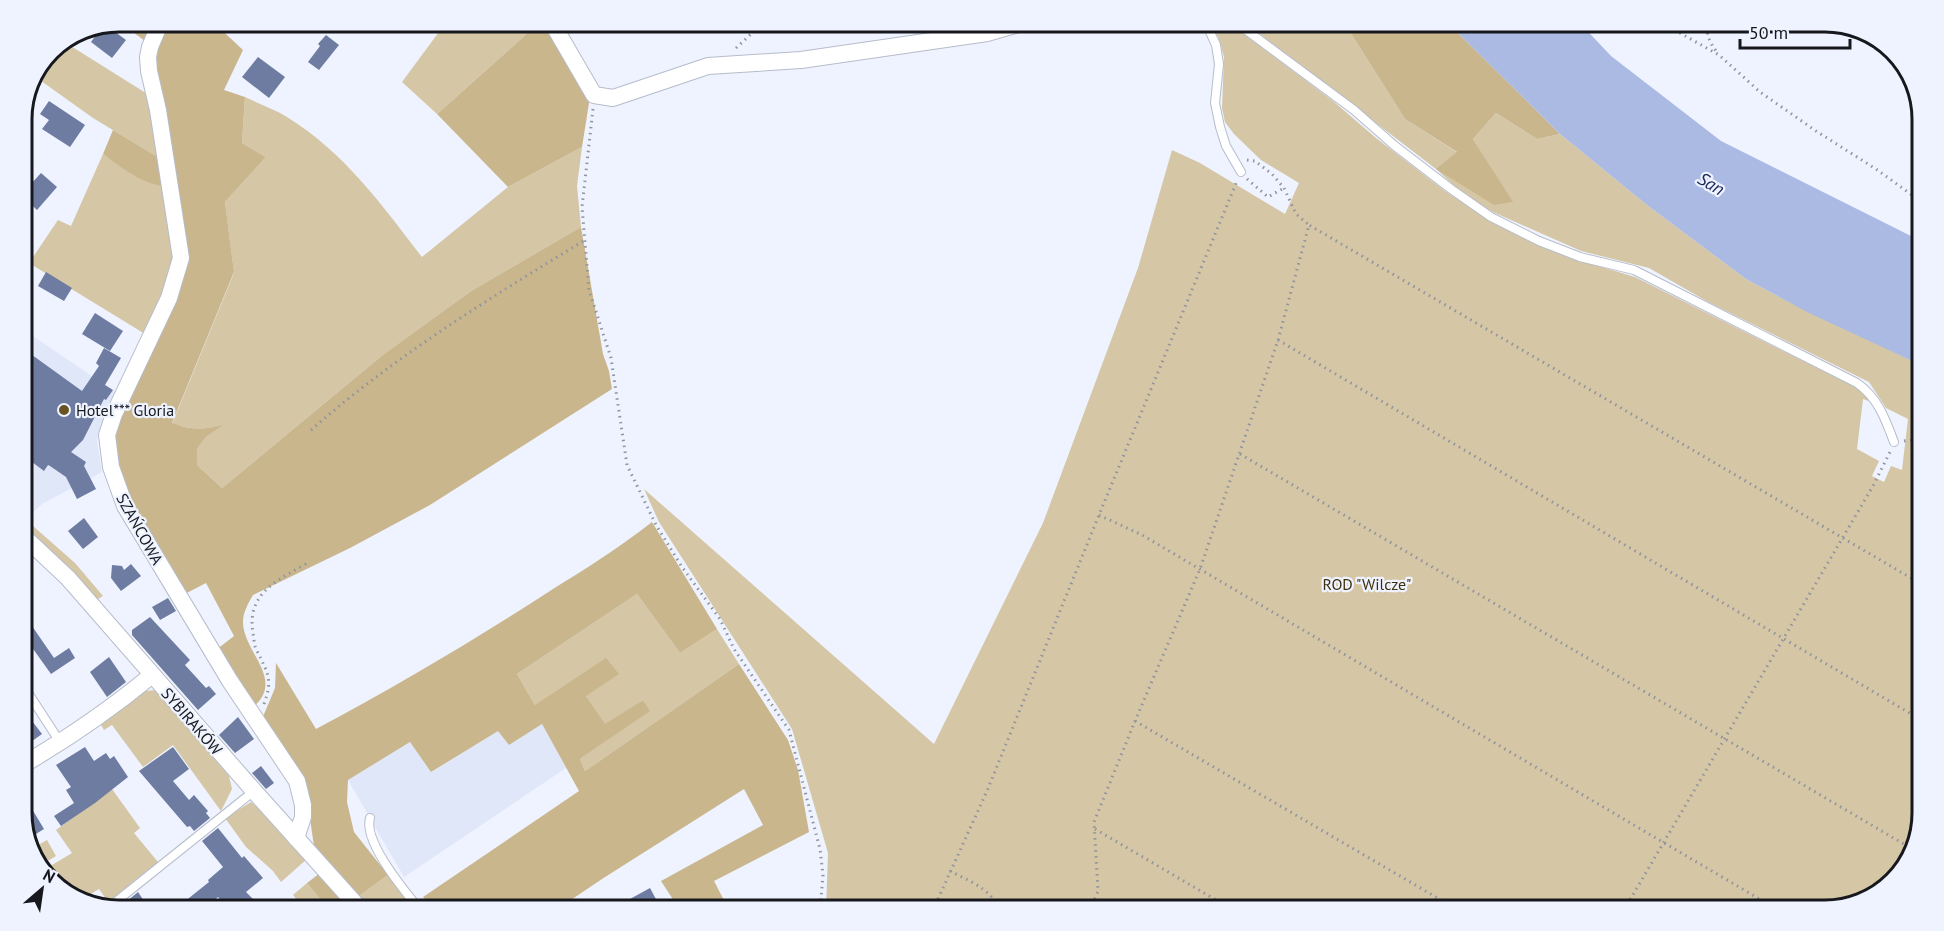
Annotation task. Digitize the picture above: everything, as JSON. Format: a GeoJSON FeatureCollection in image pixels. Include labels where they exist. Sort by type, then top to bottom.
{"type":"FeatureCollection","features":[{"type":"Feature","properties":{"kind":"street","name":"SZAŃCOWA"},"geometry":{"type":"LineString","coordinates":[[156,32],[150,46],[149,71],[158,110],[181,258],[169,298],[114,414],[107,435],[111,467],[125,506],[252,715],[297,781],[303,805],[303,817],[296,838]]}},
{"type":"Feature","properties":{"kind":"street"},"geometry":{"type":"LineString","coordinates":[[557,32],[594,95],[613,98],[719,64],[801,60],[990,32]]}},
{"type":"Feature","properties":{"kind":"street","name":"SYBIRAKÓW"},"geometry":{"type":"LineString","coordinates":[[32,544],[68,578],[352,900]]}},
{"type":"Feature","properties":{"kind":"street"},"geometry":{"type":"LineString","coordinates":[[32,759],[134,691],[152,675]]}},
{"type":"Feature","properties":{"kind":"lane"},"geometry":{"type":"LineString","coordinates":[[1210,32],[1216,45],[1219,64],[1215,103],[1220,127],[1226,146],[1241,172]]}},
{"type":"Feature","properties":{"kind":"lane"},"geometry":{"type":"LineString","coordinates":[[1249,32],[1354,110],[1395,146],[1442,182],[1491,217],[1539,241],[1580,257],[1634,270],[1857,383],[1868,391],[1881,409],[1894,442]]}},
{"type":"Feature","properties":{"kind":"lane"},"geometry":{"type":"LineString","coordinates":[[32,699],[60,742]]}},
{"type":"Feature","properties":{"kind":"lane"},"geometry":{"type":"LineString","coordinates":[[118,900],[254,791]]}},
{"type":"Feature","properties":{"kind":"lane"},"geometry":{"type":"LineString","coordinates":[[370,818],[368,826],[374,843],[412,900]]}},
{"type":"Feature","properties":{"kind":"path"},"geometry":{"type":"LineString","coordinates":[[719,64],[753,32]]}},
{"type":"Feature","properties":{"kind":"path"},"geometry":{"type":"LineString","coordinates":[[1679,32],[1719,55]]}},
{"type":"Feature","properties":{"kind":"path"},"geometry":{"type":"LineString","coordinates":[[1707,32],[1711,45],[1719,55],[1760,92],[1912,195]]}},
{"type":"Feature","properties":{"kind":"path"},"geometry":{"type":"LineString","coordinates":[[594,95],[582,207],[590,290],[612,358],[627,465],[656,525],[682,567],[720,619],[734,649],[789,729],[820,849],[823,875],[821,900]]}},
{"type":"Feature","properties":{"kind":"path"},"geometry":{"type":"LineString","coordinates":[[1237,163],[1244,160],[1255,161],[1272,174],[1284,188],[1296,214],[1310,225],[1912,579]]}},
{"type":"Feature","properties":{"kind":"path"},"geometry":{"type":"LineString","coordinates":[[937,900],[987,791],[1241,172],[1251,185],[1268,197],[1284,188]]}},
{"type":"Feature","properties":{"kind":"path"},"geometry":{"type":"LineString","coordinates":[[1094,900],[1098,891],[1095,822],[1200,569],[1278,340],[1310,225]]}},
{"type":"Feature","properties":{"kind":"path"},"geometry":{"type":"LineString","coordinates":[[311,430],[351,395],[453,322],[585,240]]}},
{"type":"Feature","properties":{"kind":"path"},"geometry":{"type":"LineString","coordinates":[[1278,340],[1912,715]]}},
{"type":"Feature","properties":{"kind":"path"},"geometry":{"type":"LineString","coordinates":[[1630,900],[1886,463],[1894,442],[1912,440]]}},
{"type":"Feature","properties":{"kind":"path"},"geometry":{"type":"LineString","coordinates":[[1240,454],[1906,845]]}},
{"type":"Feature","properties":{"kind":"path"},"geometry":{"type":"LineString","coordinates":[[1099,515],[1143,535],[1761,900]]}},
{"type":"Feature","properties":{"kind":"path"},"geometry":{"type":"LineString","coordinates":[[252,715],[262,709],[268,693],[269,673],[255,648],[251,622],[257,598],[269,586],[309,562]]}},
{"type":"Feature","properties":{"kind":"path"},"geometry":{"type":"LineString","coordinates":[[1135,721],[1441,900]]}},
{"type":"Feature","properties":{"kind":"path"},"geometry":{"type":"LineString","coordinates":[[1095,829],[1216,900]]}},
{"type":"Feature","properties":{"kind":"path"},"geometry":{"type":"LineString","coordinates":[[950,871],[988,892],[995,900]]}},
{"type":"Feature","properties":{"kind":"shaded area"},"geometry":{"type":"Polygon","coordinates":[[[133,32],[148,32],[145,41],[133,32]]]}},
{"type":"Feature","properties":{"kind":"shaded area"},"geometry":{"type":"Polygon","coordinates":[[[161,32],[224,32],[243,50],[224,90],[245,97],[242,143],[266,157],[225,202],[234,272],[172,423],[198,428],[223,425],[206,437],[197,449],[197,465],[222,488],[384,354],[471,291],[581,227],[603,354],[612,389],[430,505],[350,548],[253,595],[245,611],[243,622],[249,644],[264,676],[265,687],[262,697],[253,707],[216,650],[234,636],[206,583],[181,596],[114,464],[111,435],[179,284],[151,66],[161,32]]]}},
{"type":"Feature","properties":{"kind":"shaded area"},"geometry":{"type":"Polygon","coordinates":[[[529,32],[554,32],[585,85],[589,103],[582,147],[508,187],[437,114],[529,32]]]}},
{"type":"Feature","properties":{"kind":"shaded area"},"geometry":{"type":"Polygon","coordinates":[[[1350,32],[1457,32],[1560,134],[1537,139],[1496,113],[1473,139],[1513,202],[1494,205],[1436,169],[1457,152],[1405,119],[1350,32]]]}},
{"type":"Feature","properties":{"kind":"shaded area"},"geometry":{"type":"Polygon","coordinates":[[[113,130],[156,156],[163,186],[139,178],[103,154],[113,130]]]}},
{"type":"Feature","properties":{"kind":"shaded area","name":"Hotel*** Gloria"},"geometry":{"type":"Polygon","coordinates":[[[32,335],[117,393],[98,433],[97,441],[102,472],[42,504],[32,513],[32,335]]]}},
{"type":"Feature","properties":{"kind":"shaded area"},"geometry":{"type":"Polygon","coordinates":[[[652,522],[717,629],[680,653],[637,594],[517,674],[535,705],[606,658],[619,674],[586,696],[605,724],[643,700],[650,711],[580,759],[585,771],[739,664],[788,740],[798,770],[809,832],[714,881],[724,900],[673,900],[661,881],[763,825],[744,789],[571,900],[426,900],[423,897],[579,791],[542,724],[509,745],[498,731],[431,772],[410,742],[348,780],[347,802],[354,832],[388,875],[359,896],[314,846],[308,805],[262,719],[275,688],[276,663],[316,729],[495,626],[652,522]]]}},
{"type":"Feature","properties":{"kind":"shaded area"},"geometry":{"type":"Polygon","coordinates":[[[542,724],[566,768],[404,877],[348,780],[410,742],[432,772],[498,730],[509,745],[542,724]]]}},
{"type":"Feature","properties":{"kind":"shaded area"},"geometry":{"type":"Polygon","coordinates":[[[320,873],[345,900],[321,900],[307,883],[320,873]]]}},
{"type":"Feature","properties":{"kind":"green space"},"geometry":{"type":"Polygon","coordinates":[[[439,32],[529,32],[437,114],[402,82],[439,32]]]}},
{"type":"Feature","properties":{"kind":"green space","name":"ROD \"Wilcze\""},"geometry":{"type":"Polygon","coordinates":[[[1216,32],[1241,32],[1333,101],[1376,138],[1445,191],[1493,223],[1565,256],[1635,277],[1863,391],[1872,402],[1863,399],[1857,449],[1879,461],[1872,476],[1884,482],[1891,466],[1902,470],[1908,419],[1886,408],[1869,382],[1710,303],[1649,268],[1581,251],[1493,212],[1463,194],[1436,169],[1257,32],[1350,32],[1405,119],[1458,153],[1437,169],[1494,204],[1512,202],[1473,139],[1496,113],[1537,139],[1560,134],[1647,205],[1746,279],[1912,361],[1912,813],[1911,830],[1904,851],[1883,878],[1859,893],[1826,900],[826,900],[828,853],[792,729],[659,522],[644,489],[934,744],[1043,523],[1138,268],[1172,150],[1200,163],[1285,214],[1299,183],[1261,160],[1225,122],[1222,108],[1224,57],[1216,32]]]}},
{"type":"Feature","properties":{"kind":"green space"},"geometry":{"type":"Polygon","coordinates":[[[70,46],[149,95],[175,246],[168,278],[145,334],[32,265],[32,259],[58,220],[71,226],[103,154],[135,176],[156,156],[93,118],[40,80],[57,57],[70,46]]]}},
{"type":"Feature","properties":{"kind":"green space"},"geometry":{"type":"Polygon","coordinates":[[[245,97],[287,117],[327,147],[361,181],[422,257],[508,187],[582,147],[577,186],[581,227],[471,291],[384,354],[222,488],[197,465],[197,449],[206,437],[221,426],[196,428],[172,424],[234,273],[225,202],[266,157],[242,143],[245,97]]]}},
{"type":"Feature","properties":{"kind":"green space"},"geometry":{"type":"Polygon","coordinates":[[[32,525],[75,563],[103,596],[98,599],[94,598],[71,569],[32,535],[32,525]]]}},
{"type":"Feature","properties":{"kind":"green space"},"geometry":{"type":"Polygon","coordinates":[[[637,594],[680,653],[717,629],[739,664],[585,771],[580,759],[649,711],[643,700],[605,725],[586,696],[535,705],[517,674],[637,594]]]}},
{"type":"Feature","properties":{"kind":"green space"},"geometry":{"type":"Polygon","coordinates":[[[156,690],[229,776],[232,789],[221,811],[173,745],[143,767],[112,725],[104,730],[100,723],[145,691],[156,690]]]}},
{"type":"Feature","properties":{"kind":"green space"},"geometry":{"type":"Polygon","coordinates":[[[112,789],[140,828],[134,833],[158,862],[111,899],[106,899],[99,889],[89,895],[72,886],[72,859],[62,859],[72,853],[56,830],[112,789]]]}},
{"type":"Feature","properties":{"kind":"green space"},"geometry":{"type":"Polygon","coordinates":[[[251,802],[275,823],[307,859],[281,882],[273,871],[246,847],[225,818],[251,802]]]}},
{"type":"Feature","properties":{"kind":"green space"},"geometry":{"type":"Polygon","coordinates":[[[47,840],[56,856],[45,859],[38,845],[47,840]]]}},
{"type":"Feature","properties":{"kind":"green space"},"geometry":{"type":"Polygon","coordinates":[[[388,875],[407,900],[363,900],[359,896],[388,875]]]}},
{"type":"Feature","properties":{"kind":"green space"},"geometry":{"type":"Polygon","coordinates":[[[307,883],[321,900],[297,900],[293,895],[307,883]]]}},
{"type":"Feature","properties":{"kind":"water","name":"San"},"geometry":{"type":"Polygon","coordinates":[[[1588,32],[1611,56],[1721,141],[1912,236],[1912,361],[1809,313],[1746,279],[1647,205],[1560,134],[1458,33],[1588,32]]]}},
{"type":"Feature","properties":{"kind":"building"},"geometry":{"type":"Polygon","coordinates":[[[115,32],[126,40],[112,58],[91,42],[96,34],[115,32]]]}},
{"type":"Feature","properties":{"kind":"building"},"geometry":{"type":"Polygon","coordinates":[[[326,35],[339,45],[319,70],[308,62],[326,35]]]}},
{"type":"Feature","properties":{"kind":"building"},"geometry":{"type":"Polygon","coordinates":[[[258,57],[285,77],[269,98],[242,77],[258,57]]]}},
{"type":"Feature","properties":{"kind":"building"},"geometry":{"type":"Polygon","coordinates":[[[49,101],[85,125],[70,147],[42,129],[49,120],[40,114],[49,101]]]}},
{"type":"Feature","properties":{"kind":"building"},"geometry":{"type":"Polygon","coordinates":[[[41,173],[57,187],[37,210],[32,205],[32,183],[41,173]]]}},
{"type":"Feature","properties":{"kind":"building"},"geometry":{"type":"Polygon","coordinates":[[[46,272],[72,288],[64,301],[38,286],[46,272]]]}},
{"type":"Feature","properties":{"kind":"building"},"geometry":{"type":"Polygon","coordinates":[[[95,313],[123,331],[110,351],[82,334],[95,313]]]}},
{"type":"Feature","properties":{"kind":"building","name":"Hotel*** Gloria"},"geometry":{"type":"Polygon","coordinates":[[[104,348],[121,358],[105,385],[113,390],[106,400],[104,399],[83,440],[71,452],[86,462],[84,466],[96,489],[77,499],[66,477],[48,465],[44,471],[32,462],[32,355],[82,391],[99,366],[96,363],[104,348]]]}},
{"type":"Feature","properties":{"kind":"building"},"geometry":{"type":"Polygon","coordinates":[[[84,518],[98,537],[83,549],[68,531],[84,518]]]}},
{"type":"Feature","properties":{"kind":"building"},"geometry":{"type":"Polygon","coordinates":[[[131,564],[141,576],[121,591],[111,578],[112,565],[122,566],[124,570],[131,564]]]}},
{"type":"Feature","properties":{"kind":"building"},"geometry":{"type":"Polygon","coordinates":[[[168,598],[176,611],[160,620],[152,607],[168,598]]]}},
{"type":"Feature","properties":{"kind":"building"},"geometry":{"type":"Polygon","coordinates":[[[150,617],[190,660],[185,665],[206,688],[209,686],[216,694],[198,710],[132,635],[132,630],[150,617]]]}},
{"type":"Feature","properties":{"kind":"building"},"geometry":{"type":"Polygon","coordinates":[[[32,626],[54,658],[69,648],[75,658],[51,674],[32,647],[32,626]]]}},
{"type":"Feature","properties":{"kind":"building"},"geometry":{"type":"Polygon","coordinates":[[[109,657],[126,682],[107,697],[90,672],[109,657]]]}},
{"type":"Feature","properties":{"kind":"building"},"geometry":{"type":"Polygon","coordinates":[[[238,717],[254,739],[235,753],[219,735],[238,717]]]}},
{"type":"Feature","properties":{"kind":"building"},"geometry":{"type":"Polygon","coordinates":[[[32,721],[42,734],[32,741],[32,721]]]}},
{"type":"Feature","properties":{"kind":"building"},"geometry":{"type":"Polygon","coordinates":[[[85,747],[94,761],[106,753],[110,759],[114,756],[128,777],[61,826],[54,816],[74,803],[66,790],[71,787],[56,765],[85,747]]]}},
{"type":"Feature","properties":{"kind":"building"},"geometry":{"type":"Polygon","coordinates":[[[173,747],[189,769],[173,781],[189,800],[194,795],[208,811],[206,813],[210,818],[194,831],[190,826],[187,827],[139,771],[173,747]]]}},
{"type":"Feature","properties":{"kind":"building"},"geometry":{"type":"Polygon","coordinates":[[[261,766],[274,783],[266,789],[252,773],[261,766]]]}},
{"type":"Feature","properties":{"kind":"building"},"geometry":{"type":"Polygon","coordinates":[[[32,809],[44,829],[34,835],[32,809]]]}},
{"type":"Feature","properties":{"kind":"building"},"geometry":{"type":"Polygon","coordinates":[[[218,828],[242,858],[244,856],[263,878],[246,892],[254,900],[221,900],[218,897],[214,900],[186,900],[223,867],[202,841],[218,828]]]}},
{"type":"Feature","properties":{"kind":"building"},"geometry":{"type":"Polygon","coordinates":[[[650,888],[656,900],[628,900],[650,888]]]}},
{"type":"Feature","properties":{"kind":"building"},"geometry":{"type":"Polygon","coordinates":[[[138,892],[143,900],[128,900],[138,892]]]}},
{"type":"Feature","properties":{"kind":"place","name":"Hotel*** Gloria"},"geometry":{"type":"Point","coordinates":[64,410]}}]}
